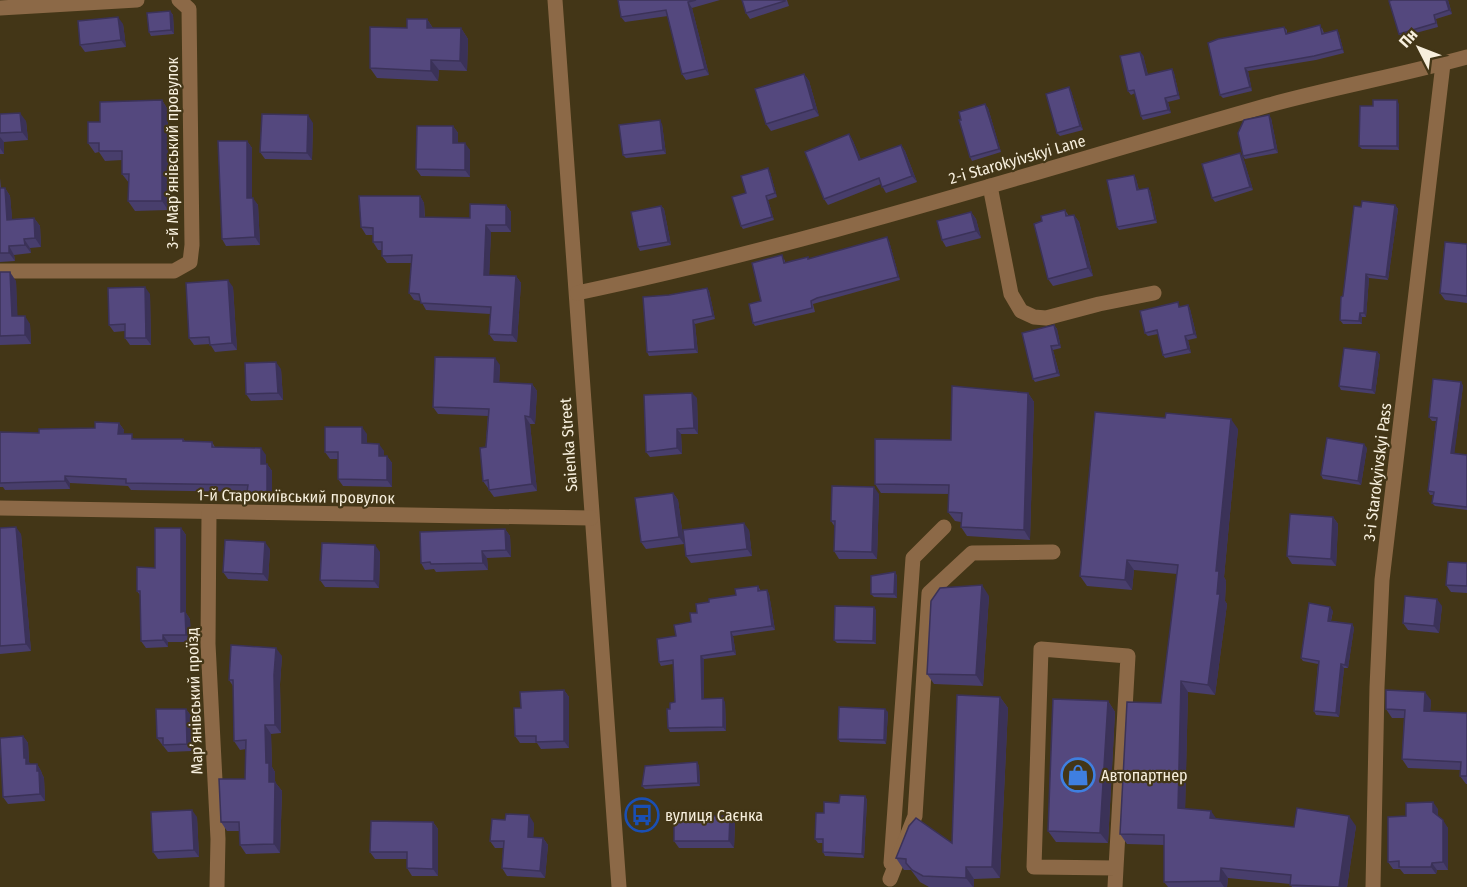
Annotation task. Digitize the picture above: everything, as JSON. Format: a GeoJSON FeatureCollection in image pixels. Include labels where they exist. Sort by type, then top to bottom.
{"type":"FeatureCollection","features":[{"type":"Feature","properties":{"kind":"street"},"geometry":{"type":"LineString","coordinates":[[0,9],[137,0]]}},
{"type":"Feature","properties":{"kind":"street","name":"3-й Марʼянівський провулок"},"geometry":{"type":"LineString","coordinates":[[0,271],[174,271],[190,262],[192,245],[189,9],[179,0]]}},
{"type":"Feature","properties":{"kind":"street","name":"Saienka Street"},"geometry":{"type":"LineString","coordinates":[[555,0],[619,887]]}},
{"type":"Feature","properties":{"kind":"street","name":"2-i Starokyivskyi Lane"},"geometry":{"type":"LineString","coordinates":[[577,293],[674,273],[990,186],[1272,104],[1467,57]]}},
{"type":"Feature","properties":{"kind":"street","name":"3-i Starokyivskyi Pass"},"geometry":{"type":"LineString","coordinates":[[1373,887],[1377,687],[1382,580],[1443,64]]}},
{"type":"Feature","properties":{"kind":"street"},"geometry":{"type":"LineString","coordinates":[[990,186],[1011,294],[1021,311],[1034,317],[1046,318],[1154,293]]}},
{"type":"Feature","properties":{"kind":"street","name":"1-й Старокиївський провулок"},"geometry":{"type":"LineString","coordinates":[[0,508],[591,518]]}},
{"type":"Feature","properties":{"kind":"street","name":"Марʼянівський проїзд"},"geometry":{"type":"LineString","coordinates":[[209,513],[208,644],[218,838],[217,887]]}},
{"type":"Feature","properties":{"kind":"street"},"geometry":{"type":"LineString","coordinates":[[889,883],[913,558],[944,527]]}},
{"type":"Feature","properties":{"kind":"street"},"geometry":{"type":"LineString","coordinates":[[889,883],[915,816],[929,593],[972,553],[1053,552]]}},
{"type":"Feature","properties":{"kind":"street"},"geometry":{"type":"LineString","coordinates":[[1115,887],[1128,656],[1041,649],[1034,867],[1116,868]]}},
{"type":"Feature","properties":{"kind":"building"},"geometry":{"type":"Polygon","coordinates":[[[618,0],[696,0],[688,2],[705,69],[682,74],[666,10],[621,17],[618,0]]]}},
{"type":"Feature","properties":{"kind":"building"},"geometry":{"type":"Polygon","coordinates":[[[742,0],[785,0],[785,1],[746,13],[742,0]]]}},
{"type":"Feature","properties":{"kind":"building"},"geometry":{"type":"Polygon","coordinates":[[[1446,0],[1449,10],[1434,15],[1436,23],[1399,34],[1389,1],[1446,0]]]}},
{"type":"Feature","properties":{"kind":"building"},"geometry":{"type":"Polygon","coordinates":[[[170,11],[171,30],[149,32],[147,13],[170,11]]]}},
{"type":"Feature","properties":{"kind":"building"},"geometry":{"type":"Polygon","coordinates":[[[118,17],[121,40],[80,45],[78,21],[118,17]]]}},
{"type":"Feature","properties":{"kind":"building"},"geometry":{"type":"Polygon","coordinates":[[[407,19],[427,19],[427,28],[461,28],[460,61],[431,60],[431,71],[370,68],[370,27],[407,28],[407,19]]]}},
{"type":"Feature","properties":{"kind":"building"},"geometry":{"type":"Polygon","coordinates":[[[1320,25],[1322,34],[1337,30],[1342,49],[1245,68],[1250,87],[1220,95],[1208,43],[1218,39],[1284,27],[1286,34],[1320,25]]]}},
{"type":"Feature","properties":{"kind":"building"},"geometry":{"type":"Polygon","coordinates":[[[1140,52],[1146,75],[1172,69],[1178,95],[1165,98],[1168,110],[1141,116],[1134,90],[1128,91],[1120,56],[1140,52]]]}},
{"type":"Feature","properties":{"kind":"building"},"geometry":{"type":"Polygon","coordinates":[[[804,74],[814,109],[766,124],[755,89],[804,74]]]}},
{"type":"Feature","properties":{"kind":"building"},"geometry":{"type":"Polygon","coordinates":[[[1069,87],[1080,126],[1057,133],[1046,94],[1069,87]]]}},
{"type":"Feature","properties":{"kind":"building"},"geometry":{"type":"Polygon","coordinates":[[[162,100],[162,201],[128,201],[129,174],[122,174],[122,151],[99,151],[99,143],[88,143],[88,122],[100,122],[100,102],[162,100]]]}},
{"type":"Feature","properties":{"kind":"building"},"geometry":{"type":"Polygon","coordinates":[[[1373,100],[1397,100],[1397,146],[1359,146],[1360,106],[1373,106],[1373,100]]]}},
{"type":"Feature","properties":{"kind":"building"},"geometry":{"type":"Polygon","coordinates":[[[985,104],[999,149],[970,157],[959,120],[961,120],[959,112],[985,104]]]}},
{"type":"Feature","properties":{"kind":"building"},"geometry":{"type":"Polygon","coordinates":[[[20,113],[22,132],[0,133],[0,114],[20,113]]]}},
{"type":"Feature","properties":{"kind":"building"},"geometry":{"type":"Polygon","coordinates":[[[262,114],[308,115],[307,153],[260,152],[262,114]]]}},
{"type":"Feature","properties":{"kind":"building"},"geometry":{"type":"Polygon","coordinates":[[[1269,115],[1275,149],[1243,156],[1238,133],[1244,120],[1269,115]]]}},
{"type":"Feature","properties":{"kind":"building"},"geometry":{"type":"Polygon","coordinates":[[[660,120],[663,150],[623,155],[619,125],[660,120]]]}},
{"type":"Feature","properties":{"kind":"building"},"geometry":{"type":"Polygon","coordinates":[[[417,126],[453,126],[453,143],[465,143],[465,170],[416,169],[417,126]]]}},
{"type":"Feature","properties":{"kind":"building"},"geometry":{"type":"Polygon","coordinates":[[[849,134],[859,160],[901,145],[912,176],[882,187],[879,178],[824,199],[805,152],[849,134]]]}},
{"type":"Feature","properties":{"kind":"building"},"geometry":{"type":"Polygon","coordinates":[[[218,141],[247,141],[247,198],[253,198],[255,237],[222,239],[218,141]]]}},
{"type":"Feature","properties":{"kind":"building"},"geometry":{"type":"Polygon","coordinates":[[[1240,153],[1250,187],[1212,198],[1202,164],[1240,153]]]}},
{"type":"Feature","properties":{"kind":"building"},"geometry":{"type":"Polygon","coordinates":[[[768,168],[775,193],[766,196],[772,217],[741,226],[732,197],[746,193],[741,176],[768,168]]]}},
{"type":"Feature","properties":{"kind":"building"},"geometry":{"type":"Polygon","coordinates":[[[1134,175],[1137,190],[1148,188],[1155,220],[1117,227],[1107,180],[1134,175]]]}},
{"type":"Feature","properties":{"kind":"building"},"geometry":{"type":"Polygon","coordinates":[[[0,188],[5,188],[7,220],[34,218],[35,238],[24,239],[25,245],[9,246],[9,253],[0,253],[0,188]]]}},
{"type":"Feature","properties":{"kind":"building"},"geometry":{"type":"Polygon","coordinates":[[[359,196],[420,196],[420,217],[470,218],[470,204],[506,205],[506,225],[486,225],[484,275],[516,276],[512,335],[489,334],[491,307],[421,303],[419,294],[409,293],[412,255],[382,256],[382,242],[373,242],[373,228],[361,227],[359,196]]]}},
{"type":"Feature","properties":{"kind":"building"},"geometry":{"type":"Polygon","coordinates":[[[1362,201],[1395,205],[1386,277],[1366,274],[1364,313],[1360,313],[1359,321],[1340,320],[1341,297],[1343,296],[1354,206],[1361,207],[1362,201]]]}},
{"type":"Feature","properties":{"kind":"building"},"geometry":{"type":"Polygon","coordinates":[[[661,206],[668,242],[638,247],[631,212],[661,206]]]}},
{"type":"Feature","properties":{"kind":"building"},"geometry":{"type":"Polygon","coordinates":[[[1065,210],[1066,216],[1074,215],[1088,268],[1048,279],[1034,224],[1042,221],[1041,216],[1065,210]]]}},
{"type":"Feature","properties":{"kind":"building"},"geometry":{"type":"Polygon","coordinates":[[[971,212],[976,231],[942,240],[937,221],[971,212]]]}},
{"type":"Feature","properties":{"kind":"building"},"geometry":{"type":"Polygon","coordinates":[[[887,237],[898,277],[817,298],[811,301],[812,308],[753,323],[749,304],[761,301],[752,263],[782,255],[784,263],[808,257],[808,259],[887,237]]]}},
{"type":"Feature","properties":{"kind":"building"},"geometry":{"type":"Polygon","coordinates":[[[1445,242],[1467,244],[1467,296],[1440,293],[1445,242]]]}},
{"type":"Feature","properties":{"kind":"building"},"geometry":{"type":"Polygon","coordinates":[[[0,272],[10,272],[12,316],[25,316],[25,335],[0,336],[0,272]]]}},
{"type":"Feature","properties":{"kind":"building"},"geometry":{"type":"Polygon","coordinates":[[[228,280],[232,343],[210,345],[209,337],[189,338],[186,283],[228,280]]]}},
{"type":"Feature","properties":{"kind":"building"},"geometry":{"type":"Polygon","coordinates":[[[145,287],[146,338],[125,338],[125,324],[109,325],[108,288],[145,287]]]}},
{"type":"Feature","properties":{"kind":"building"},"geometry":{"type":"Polygon","coordinates":[[[707,288],[713,316],[693,320],[695,349],[647,352],[643,297],[707,288]]]}},
{"type":"Feature","properties":{"kind":"building"},"geometry":{"type":"Polygon","coordinates":[[[1178,302],[1179,307],[1188,305],[1194,334],[1185,336],[1188,349],[1163,355],[1157,330],[1145,333],[1140,311],[1178,302]]]}},
{"type":"Feature","properties":{"kind":"building"},"geometry":{"type":"Polygon","coordinates":[[[1054,325],[1059,345],[1051,346],[1057,373],[1033,379],[1022,333],[1054,325]]]}},
{"type":"Feature","properties":{"kind":"building"},"geometry":{"type":"Polygon","coordinates":[[[1344,348],[1377,352],[1372,390],[1339,386],[1344,348]]]}},
{"type":"Feature","properties":{"kind":"building"},"geometry":{"type":"Polygon","coordinates":[[[435,357],[495,358],[494,382],[532,384],[530,417],[525,416],[532,484],[489,490],[488,480],[483,481],[480,448],[486,447],[489,409],[433,407],[435,357]]]}},
{"type":"Feature","properties":{"kind":"building"},"geometry":{"type":"Polygon","coordinates":[[[276,362],[278,393],[246,394],[245,363],[276,362]]]}},
{"type":"Feature","properties":{"kind":"building"},"geometry":{"type":"Polygon","coordinates":[[[1433,379],[1461,382],[1451,453],[1467,455],[1467,507],[1432,503],[1434,492],[1428,491],[1437,418],[1429,417],[1433,379]]]}},
{"type":"Feature","properties":{"kind":"building"},"geometry":{"type":"Polygon","coordinates":[[[952,386],[1028,393],[1024,530],[961,527],[962,513],[948,512],[949,485],[875,484],[875,439],[951,440],[952,386]]]}},
{"type":"Feature","properties":{"kind":"building"},"geometry":{"type":"Polygon","coordinates":[[[692,393],[694,428],[677,429],[677,448],[646,452],[644,395],[692,393]]]}},
{"type":"Feature","properties":{"kind":"building"},"geometry":{"type":"Polygon","coordinates":[[[1095,412],[1165,418],[1166,413],[1231,419],[1216,571],[1219,571],[1217,594],[1220,594],[1208,685],[1181,681],[1178,808],[1211,811],[1210,818],[1294,827],[1297,808],[1349,816],[1339,887],[1290,885],[1291,875],[1221,868],[1220,881],[1164,882],[1164,835],[1120,834],[1127,702],[1161,703],[1178,565],[1127,560],[1125,580],[1080,576],[1095,412]]]}},
{"type":"Feature","properties":{"kind":"building"},"geometry":{"type":"Polygon","coordinates":[[[95,422],[119,423],[118,434],[132,434],[132,439],[183,439],[183,441],[212,442],[212,447],[261,448],[261,464],[267,464],[267,493],[247,492],[248,485],[126,483],[126,479],[65,476],[65,481],[0,483],[0,432],[39,433],[39,429],[95,428],[95,422]]]}},
{"type":"Feature","properties":{"kind":"building"},"geometry":{"type":"Polygon","coordinates":[[[325,427],[362,427],[362,443],[379,444],[379,456],[387,456],[387,480],[338,479],[338,452],[325,452],[325,427]]]}},
{"type":"Feature","properties":{"kind":"building"},"geometry":{"type":"Polygon","coordinates":[[[1327,438],[1364,444],[1358,481],[1321,475],[1327,438]]]}},
{"type":"Feature","properties":{"kind":"building"},"geometry":{"type":"Polygon","coordinates":[[[832,486],[874,487],[872,552],[834,551],[835,521],[831,521],[832,486]]]}},
{"type":"Feature","properties":{"kind":"building"},"geometry":{"type":"Polygon","coordinates":[[[673,493],[679,537],[641,542],[635,498],[673,493]]]}},
{"type":"Feature","properties":{"kind":"building"},"geometry":{"type":"Polygon","coordinates":[[[1290,514],[1333,517],[1331,559],[1287,556],[1290,514]]]}},
{"type":"Feature","properties":{"kind":"building"},"geometry":{"type":"Polygon","coordinates":[[[744,523],[747,549],[686,556],[683,530],[744,523]]]}},
{"type":"Feature","properties":{"kind":"building"},"geometry":{"type":"Polygon","coordinates":[[[16,527],[26,644],[0,646],[0,528],[16,527]]]}},
{"type":"Feature","properties":{"kind":"building"},"geometry":{"type":"Polygon","coordinates":[[[155,528],[181,528],[181,612],[185,611],[186,635],[163,635],[163,640],[141,641],[137,567],[155,568],[155,528]]]}},
{"type":"Feature","properties":{"kind":"building"},"geometry":{"type":"Polygon","coordinates":[[[505,529],[506,550],[482,551],[483,563],[421,563],[420,532],[505,529]]]}},
{"type":"Feature","properties":{"kind":"building"},"geometry":{"type":"Polygon","coordinates":[[[225,540],[265,542],[263,574],[223,572],[225,540]]]}},
{"type":"Feature","properties":{"kind":"building"},"geometry":{"type":"Polygon","coordinates":[[[322,543],[375,545],[374,581],[320,580],[322,543]]]}},
{"type":"Feature","properties":{"kind":"building"},"geometry":{"type":"Polygon","coordinates":[[[1448,562],[1467,563],[1467,586],[1446,585],[1448,562]]]}},
{"type":"Feature","properties":{"kind":"building"},"geometry":{"type":"Polygon","coordinates":[[[895,572],[894,594],[871,594],[871,576],[895,572]]]}},
{"type":"Feature","properties":{"kind":"building"},"geometry":{"type":"Polygon","coordinates":[[[982,585],[976,675],[927,674],[931,601],[940,588],[982,585]]]}},
{"type":"Feature","properties":{"kind":"building"},"geometry":{"type":"Polygon","coordinates":[[[758,586],[758,591],[767,590],[772,626],[731,632],[733,651],[701,656],[702,699],[723,698],[723,727],[668,728],[667,709],[670,709],[670,703],[675,702],[673,660],[659,662],[657,639],[676,636],[674,625],[691,622],[690,613],[697,613],[696,604],[709,602],[709,599],[736,595],[735,589],[758,586]]]}},
{"type":"Feature","properties":{"kind":"building"},"geometry":{"type":"Polygon","coordinates":[[[1405,596],[1437,599],[1434,626],[1403,623],[1405,596]]]}},
{"type":"Feature","properties":{"kind":"building"},"geometry":{"type":"Polygon","coordinates":[[[1309,603],[1330,607],[1328,621],[1352,624],[1345,665],[1341,664],[1336,713],[1314,711],[1319,661],[1301,658],[1309,603]]]}},
{"type":"Feature","properties":{"kind":"building"},"geometry":{"type":"Polygon","coordinates":[[[835,606],[874,607],[873,641],[834,640],[835,606]]]}},
{"type":"Feature","properties":{"kind":"building"},"geometry":{"type":"Polygon","coordinates":[[[231,645],[276,648],[275,725],[265,725],[269,782],[275,782],[274,844],[240,845],[239,822],[221,822],[219,779],[245,779],[246,740],[234,741],[233,680],[229,680],[231,645]]]}},
{"type":"Feature","properties":{"kind":"building"},"geometry":{"type":"Polygon","coordinates":[[[564,690],[564,741],[536,742],[536,736],[515,736],[514,708],[521,708],[520,692],[564,690]]]}},
{"type":"Feature","properties":{"kind":"building"},"geometry":{"type":"Polygon","coordinates":[[[1386,690],[1425,692],[1424,711],[1467,713],[1467,776],[1460,776],[1461,762],[1402,759],[1405,710],[1386,709],[1386,690]]]}},
{"type":"Feature","properties":{"kind":"building"},"geometry":{"type":"Polygon","coordinates":[[[957,695],[1000,697],[992,867],[966,867],[966,878],[923,876],[912,870],[906,863],[906,859],[896,858],[909,826],[916,818],[952,843],[957,695]]]}},
{"type":"Feature","properties":{"kind":"building"},"geometry":{"type":"Polygon","coordinates":[[[1053,699],[1108,701],[1100,833],[1048,831],[1053,699]]]}},
{"type":"Feature","properties":{"kind":"building"},"geometry":{"type":"Polygon","coordinates":[[[839,707],[885,709],[884,740],[838,739],[839,707]]]}},
{"type":"Feature","properties":{"kind":"building"},"geometry":{"type":"Polygon","coordinates":[[[156,709],[186,709],[187,744],[163,745],[163,738],[157,738],[156,709]]]}},
{"type":"Feature","properties":{"kind":"building"},"geometry":{"type":"Polygon","coordinates":[[[23,736],[26,764],[37,764],[40,794],[3,797],[0,738],[23,736]]]}},
{"type":"Feature","properties":{"kind":"building"},"geometry":{"type":"Polygon","coordinates":[[[697,762],[698,783],[642,786],[645,766],[697,762]]]}},
{"type":"Feature","properties":{"kind":"building"},"geometry":{"type":"Polygon","coordinates":[[[840,795],[865,796],[862,854],[823,852],[823,839],[815,839],[816,813],[824,813],[824,802],[839,803],[840,795]]]}},
{"type":"Feature","properties":{"kind":"building"},"geometry":{"type":"Polygon","coordinates":[[[1433,802],[1433,812],[1443,820],[1443,862],[1432,863],[1431,867],[1399,867],[1399,861],[1388,862],[1388,817],[1406,816],[1406,803],[1433,802]]]}},
{"type":"Feature","properties":{"kind":"building"},"geometry":{"type":"Polygon","coordinates":[[[192,810],[194,850],[153,852],[151,812],[192,810]]]}},
{"type":"Feature","properties":{"kind":"building"},"geometry":{"type":"Polygon","coordinates":[[[506,814],[529,815],[528,837],[543,838],[540,871],[502,868],[504,841],[490,841],[492,819],[505,820],[506,814]]]}},
{"type":"Feature","properties":{"kind":"building"},"geometry":{"type":"Polygon","coordinates":[[[674,816],[730,816],[729,841],[674,841],[674,816]]]}},
{"type":"Feature","properties":{"kind":"building"},"geometry":{"type":"Polygon","coordinates":[[[371,821],[433,822],[433,869],[407,868],[407,852],[370,852],[371,821]]]}},
{"type":"Feature","properties":{"kind":"place","name":"Автопартнер"},"geometry":{"type":"Point","coordinates":[1078,775]}},
{"type":"Feature","properties":{"kind":"place","name":"вулиця Саєнка"},"geometry":{"type":"Point","coordinates":[642,815]}}]}
